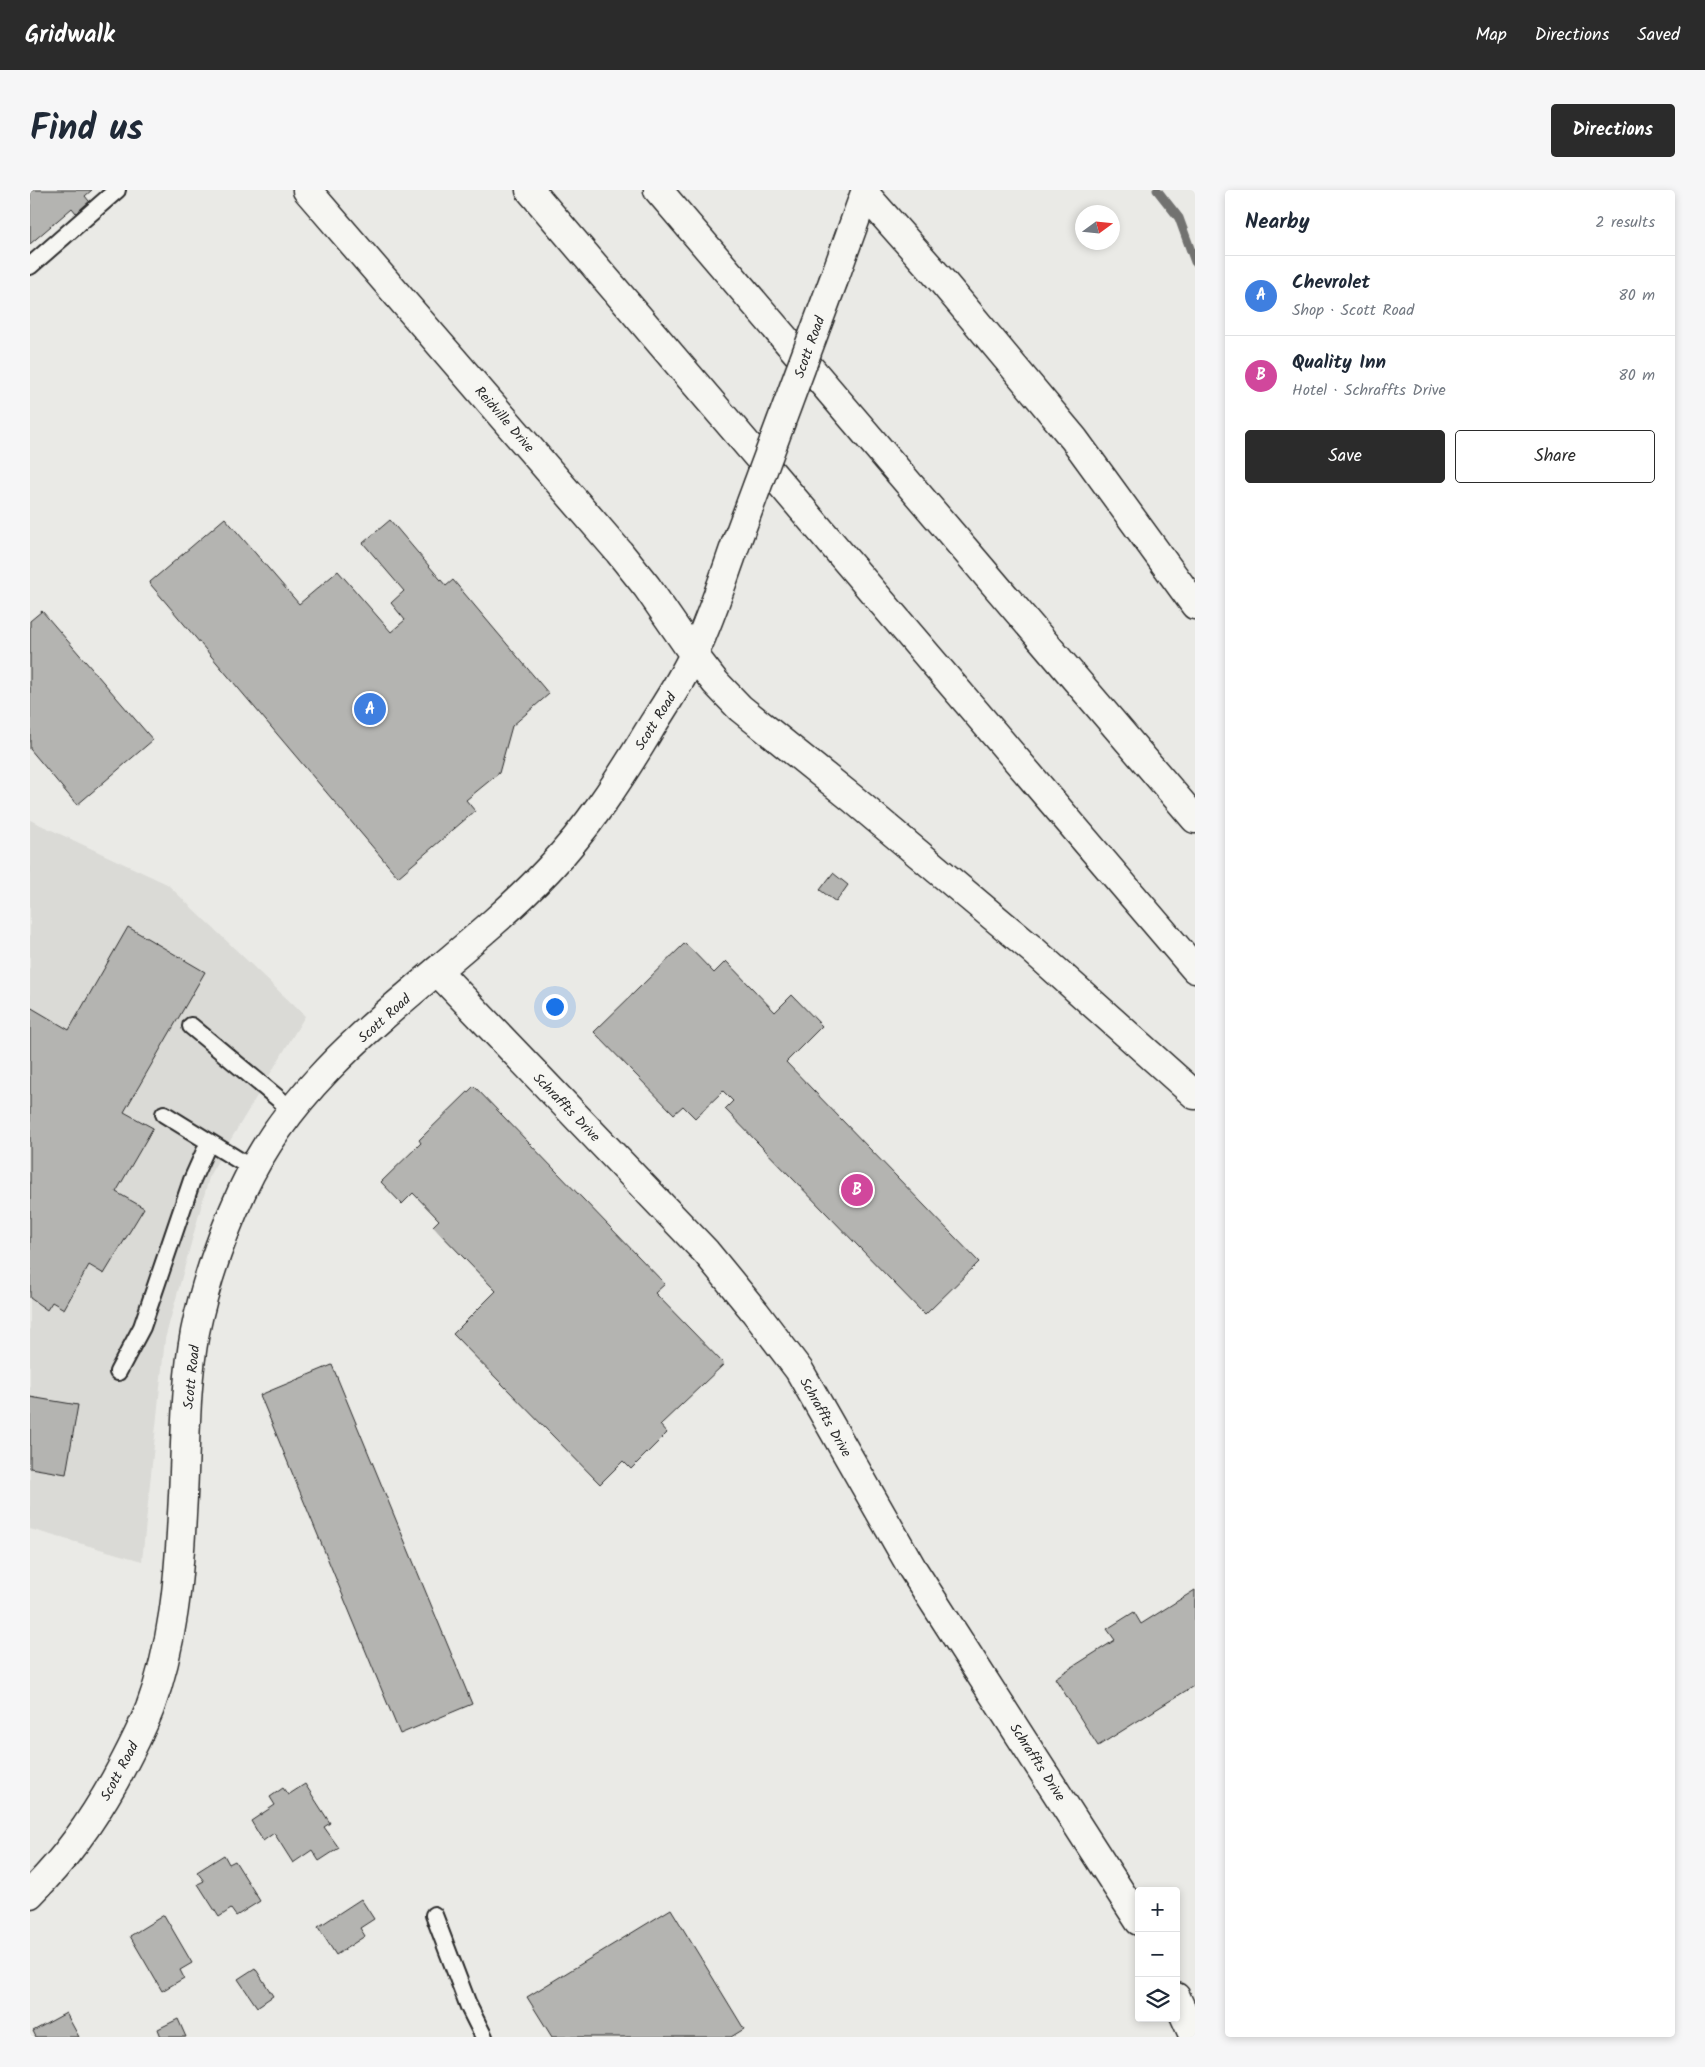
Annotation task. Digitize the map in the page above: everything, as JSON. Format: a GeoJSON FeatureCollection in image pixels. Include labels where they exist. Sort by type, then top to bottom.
{"type":"FeatureCollection","features":[{"type":"Feature","properties":{"kind":"main road","name":"Reidville Drive"},"geometry":{"type":"LineString","coordinates":[[307,190],[619,552],[647,587],[694,655],[721,690],[740,708],[868,811],[1019,938],[1195,1095]]}},
{"type":"Feature","properties":{"kind":"main road"},"geometry":{"type":"LineString","coordinates":[[530,190],[1195,969]]}},
{"type":"Feature","properties":{"kind":"main road"},"geometry":{"type":"LineString","coordinates":[[658,190],[1195,819]]}},
{"type":"Feature","properties":{"kind":"main road","name":"Scott Road"},"geometry":{"type":"LineString","coordinates":[[30,1894],[63,1860],[90,1822],[134,1745],[157,1687],[172,1618],[179,1569],[188,1389],[195,1332],[214,1259],[253,1169],[265,1147],[292,1110],[328,1069],[549,870],[586,827],[642,742],[694,655],[834,280],[864,191]]}},
{"type":"Feature","properties":{"kind":"main road"},"geometry":{"type":"LineString","coordinates":[[864,191],[1074,439],[1124,504],[1195,605]]}},
{"type":"Feature","properties":{"kind":"main road","name":"Schraffts Drive"},"geometry":{"type":"LineString","coordinates":[[437,971],[706,1252],[755,1312],[798,1370],[912,1568],[1135,1915]]}},
{"type":"Feature","properties":{"kind":"main road"},"geometry":{"type":"LineString","coordinates":[[1180,2006],[1194,2037]]}},
{"type":"Feature","properties":{"kind":"lane"},"geometry":{"type":"LineString","coordinates":[[30,266],[117,190]]}},
{"type":"Feature","properties":{"kind":"lane"},"geometry":{"type":"LineString","coordinates":[[191,1026],[292,1110]]}},
{"type":"Feature","properties":{"kind":"lane"},"geometry":{"type":"LineString","coordinates":[[164,1114],[253,1169]]}},
{"type":"Feature","properties":{"kind":"lane"},"geometry":{"type":"LineString","coordinates":[[118,1372],[142,1327],[192,1180],[209,1142]]}},
{"type":"Feature","properties":{"kind":"lane"},"geometry":{"type":"LineString","coordinates":[[434,1915],[469,2007],[484,2037]]}},
{"type":"Feature","properties":{"kind":"shaded area"},"geometry":{"type":"Polygon","coordinates":[[[30,820],[167,884],[305,1016],[210,1174],[165,1339],[142,1561],[30,1529],[30,820]]]}},
{"type":"Feature","properties":{"kind":"building"},"geometry":{"type":"Polygon","coordinates":[[[30,190],[92,190],[85,196],[93,206],[80,218],[72,208],[30,244],[30,190]]]}},
{"type":"Feature","properties":{"kind":"building"},"geometry":{"type":"Polygon","coordinates":[[[225,518],[299,604],[338,571],[391,632],[405,620],[391,603],[404,591],[363,543],[390,520],[446,586],[453,580],[549,694],[512,726],[499,773],[466,800],[475,811],[398,877],[151,585],[150,582],[225,518]]]}},
{"type":"Feature","properties":{"kind":"building"},"geometry":{"type":"Polygon","coordinates":[[[42,611],[153,740],[77,805],[30,749],[30,621],[42,611]]]}},
{"type":"Feature","properties":{"kind":"building"},"geometry":{"type":"Polygon","coordinates":[[[833,873],[848,885],[836,902],[820,890],[833,873]]]}},
{"type":"Feature","properties":{"kind":"building"},"geometry":{"type":"Polygon","coordinates":[[[128,927],[205,972],[124,1112],[153,1128],[116,1192],[144,1208],[104,1274],[89,1265],[64,1309],[52,1302],[47,1310],[30,1298],[30,1007],[69,1030],[128,927]]]}},
{"type":"Feature","properties":{"kind":"building"},"geometry":{"type":"Polygon","coordinates":[[[685,943],[714,973],[726,961],[775,1012],[792,995],[822,1026],[786,1062],[979,1262],[925,1315],[725,1109],[733,1101],[723,1091],[695,1118],[683,1106],[674,1114],[594,1032],[685,943]]]}},
{"type":"Feature","properties":{"kind":"building"},"geometry":{"type":"Polygon","coordinates":[[[474,1086],[665,1284],[655,1293],[724,1364],[660,1425],[667,1433],[631,1469],[623,1461],[600,1484],[453,1334],[496,1291],[433,1226],[439,1220],[413,1193],[402,1204],[381,1182],[421,1143],[419,1140],[474,1086]]]}},
{"type":"Feature","properties":{"kind":"building"},"geometry":{"type":"Polygon","coordinates":[[[332,1365],[472,1704],[400,1734],[260,1395],[332,1365]]]}},
{"type":"Feature","properties":{"kind":"building"},"geometry":{"type":"Polygon","coordinates":[[[30,1397],[78,1405],[66,1474],[30,1468],[30,1397]]]}},
{"type":"Feature","properties":{"kind":"building"},"geometry":{"type":"Polygon","coordinates":[[[1195,1590],[1195,1685],[1098,1746],[1055,1678],[1115,1640],[1107,1629],[1134,1612],[1141,1624],[1195,1590]]]}},
{"type":"Feature","properties":{"kind":"building"},"geometry":{"type":"Polygon","coordinates":[[[305,1784],[330,1823],[324,1827],[339,1848],[319,1861],[312,1850],[293,1863],[274,1833],[263,1841],[251,1821],[275,1805],[270,1797],[283,1788],[288,1795],[305,1784]]]}},
{"type":"Feature","properties":{"kind":"building"},"geometry":{"type":"Polygon","coordinates":[[[224,1855],[229,1864],[235,1861],[260,1901],[236,1916],[231,1909],[219,1917],[198,1884],[204,1881],[197,1872],[224,1855]]]}},
{"type":"Feature","properties":{"kind":"building"},"geometry":{"type":"Polygon","coordinates":[[[361,1899],[374,1919],[360,1928],[365,1936],[336,1955],[318,1927],[361,1899]]]}},
{"type":"Feature","properties":{"kind":"building"},"geometry":{"type":"Polygon","coordinates":[[[671,1909],[744,2029],[731,2037],[552,2037],[527,1997],[671,1909]]]}},
{"type":"Feature","properties":{"kind":"building"},"geometry":{"type":"Polygon","coordinates":[[[164,1915],[192,1963],[180,1970],[184,1978],[162,1991],[130,1936],[164,1915]]]}},
{"type":"Feature","properties":{"kind":"building"},"geometry":{"type":"Polygon","coordinates":[[[255,1968],[273,1996],[257,2007],[238,1979],[255,1968]]]}},
{"type":"Feature","properties":{"kind":"building"},"geometry":{"type":"Polygon","coordinates":[[[66,2013],[79,2037],[36,2037],[33,2031],[66,2013]]]}},
{"type":"Feature","properties":{"kind":"building"},"geometry":{"type":"Polygon","coordinates":[[[178,2019],[186,2037],[161,2037],[158,2029],[178,2019]]]}},
{"type":"Feature","properties":{"kind":"waterway"},"geometry":{"type":"LineString","coordinates":[[1157,190],[1179,218],[1195,262]]}},
{"type":"Feature","properties":{"kind":"place","name":"Chevrolet"},"geometry":{"type":"Point","coordinates":[370,709]}},
{"type":"Feature","properties":{"kind":"place","name":"Quality Inn"},"geometry":{"type":"Point","coordinates":[857,1190]}}]}
